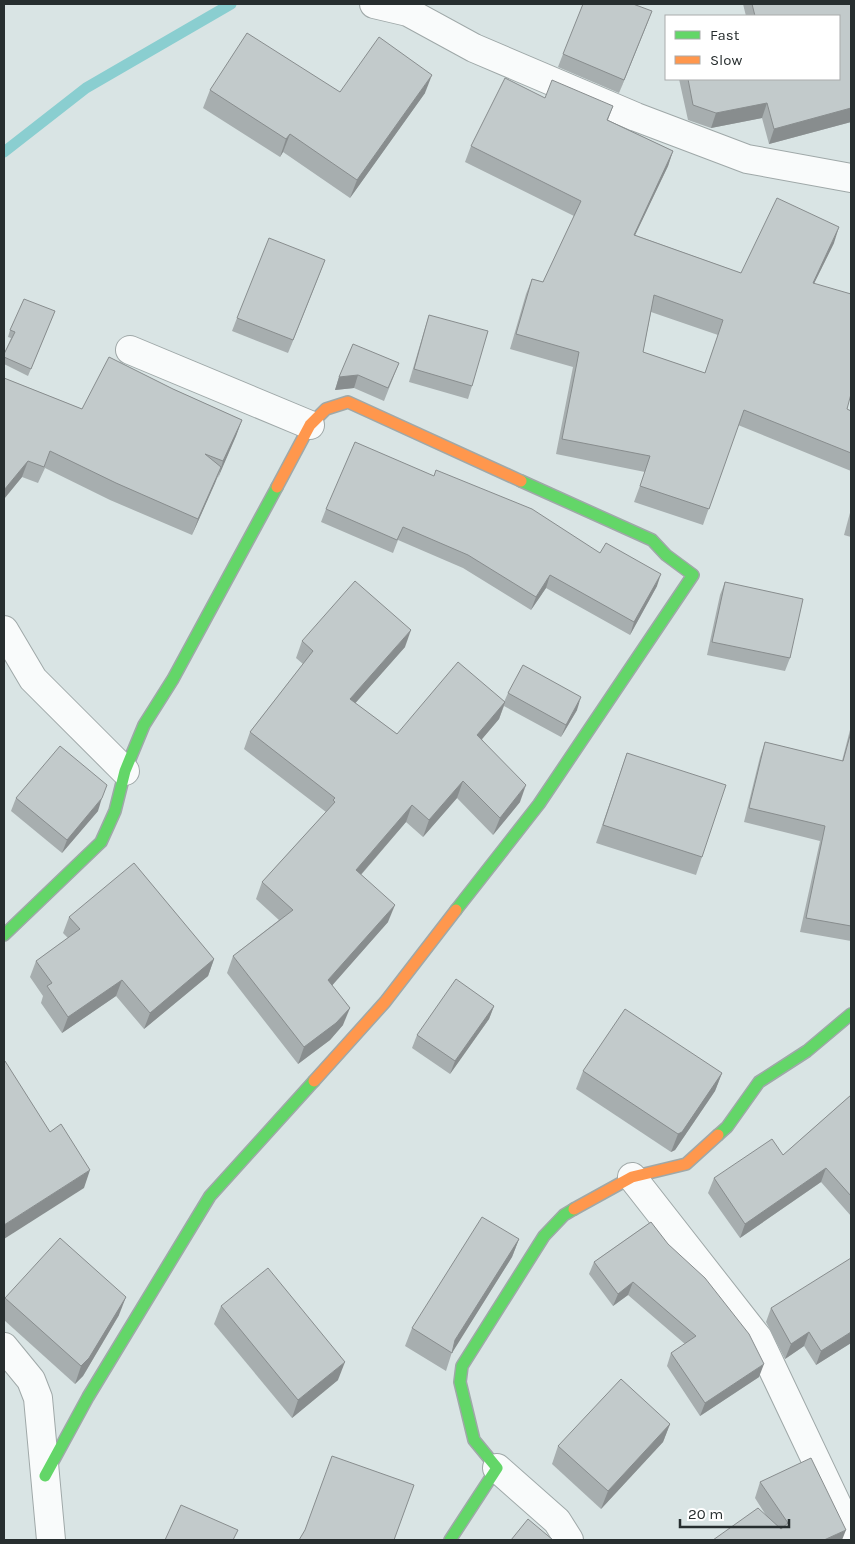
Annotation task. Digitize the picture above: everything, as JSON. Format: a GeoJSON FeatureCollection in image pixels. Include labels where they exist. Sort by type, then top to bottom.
{"type":"FeatureCollection","features":[{"type":"Feature","properties":{"kind":"street"},"geometry":{"type":"LineString","coordinates":[[374,4],[408,12],[474,48],[636,117],[747,159],[851,178]]}},
{"type":"Feature","properties":{"kind":"street"},"geometry":{"type":"LineString","coordinates":[[130,350],[310,425]]}},
{"type":"Feature","properties":{"kind":"street"},"geometry":{"type":"LineString","coordinates":[[4,935],[101,842],[115,811],[125,771],[144,725],[173,679],[310,425],[326,409],[348,402],[652,540],[666,555],[693,575],[539,804],[502,848],[385,1002],[210,1196],[88,1397],[46,1476]]}},
{"type":"Feature","properties":{"kind":"street"},"geometry":{"type":"LineString","coordinates":[[4,630],[33,679],[125,771]]}},
{"type":"Feature","properties":{"kind":"street"},"geometry":{"type":"LineString","coordinates":[[569,1540],[557,1520],[498,1468],[474,1440],[460,1382],[462,1366],[544,1236],[564,1215],[632,1177],[686,1164],[727,1127],[759,1082],[807,1051],[851,1014]]}},
{"type":"Feature","properties":{"kind":"street"},"geometry":{"type":"LineString","coordinates":[[632,1177],[758,1338],[851,1534]]}},
{"type":"Feature","properties":{"kind":"street"},"geometry":{"type":"LineString","coordinates":[[4,1347],[31,1380],[38,1398],[52,1540]]}},
{"type":"Feature","properties":{"kind":"street"},"geometry":{"type":"LineString","coordinates":[[450,1540],[498,1468]]}},
{"type":"Feature","properties":{"kind":"building"},"geometry":{"type":"Polygon","coordinates":[[[583,4],[633,4],[652,11],[624,80],[563,54],[583,4]]]}},
{"type":"Feature","properties":{"kind":"building"},"geometry":{"type":"Polygon","coordinates":[[[752,4],[851,4],[851,108],[774,129],[767,103],[716,113],[693,105],[688,80],[840,80],[840,15],[755,15],[752,4]]]}},
{"type":"Feature","properties":{"kind":"building"},"geometry":{"type":"Polygon","coordinates":[[[247,33],[340,92],[379,37],[432,75],[357,180],[290,134],[286,139],[210,90],[247,33]]]}},
{"type":"Feature","properties":{"kind":"building"},"geometry":{"type":"Polygon","coordinates":[[[505,78],[545,98],[552,80],[613,106],[607,120],[673,151],[634,235],[741,273],[777,198],[839,227],[813,283],[851,294],[851,394],[847,409],[851,411],[851,453],[744,410],[709,509],[640,486],[650,456],[562,439],[579,352],[516,334],[532,279],[543,282],[581,201],[471,146],[505,78]],[[654,295],[643,352],[705,373],[723,320],[654,295]]]}},
{"type":"Feature","properties":{"kind":"building"},"geometry":{"type":"Polygon","coordinates":[[[269,238],[325,260],[293,340],[237,318],[269,238]]]}},
{"type":"Feature","properties":{"kind":"building"},"geometry":{"type":"Polygon","coordinates":[[[24,299],[55,311],[31,369],[4,357],[15,332],[10,330],[24,299]]]}},
{"type":"Feature","properties":{"kind":"building"},"geometry":{"type":"Polygon","coordinates":[[[429,315],[488,331],[472,386],[414,369],[429,315]]]}},
{"type":"Feature","properties":{"kind":"building"},"geometry":{"type":"Polygon","coordinates":[[[353,344],[399,363],[388,388],[358,375],[339,377],[353,344]]]}},
{"type":"Feature","properties":{"kind":"building"},"geometry":{"type":"Polygon","coordinates":[[[109,357],[173,389],[242,420],[223,461],[205,454],[221,467],[198,519],[116,483],[50,451],[44,467],[28,461],[4,490],[4,378],[82,409],[109,357]]]}},
{"type":"Feature","properties":{"kind":"building"},"geometry":{"type":"Polygon","coordinates":[[[355,442],[434,476],[436,470],[532,509],[600,553],[606,543],[661,574],[634,622],[550,575],[536,597],[468,555],[403,527],[397,540],[326,509],[355,442]]]}},
{"type":"Feature","properties":{"kind":"building"},"geometry":{"type":"Polygon","coordinates":[[[355,581],[411,630],[350,699],[397,734],[458,662],[505,702],[477,735],[526,785],[500,818],[463,781],[429,820],[412,805],[356,870],[395,905],[328,980],[350,1008],[336,1023],[304,1047],[233,956],[293,910],[262,882],[335,802],[333,800],[335,798],[250,732],[313,651],[302,641],[355,581]]]}},
{"type":"Feature","properties":{"kind":"building"},"geometry":{"type":"Polygon","coordinates":[[[725,582],[803,599],[790,658],[712,642],[725,582]]]}},
{"type":"Feature","properties":{"kind":"building"},"geometry":{"type":"Polygon","coordinates":[[[523,665],[581,697],[566,725],[508,693],[523,665]]]}},
{"type":"Feature","properties":{"kind":"building"},"geometry":{"type":"Polygon","coordinates":[[[851,732],[851,926],[806,918],[825,826],[749,808],[765,742],[843,761],[851,732]]]}},
{"type":"Feature","properties":{"kind":"building"},"geometry":{"type":"Polygon","coordinates":[[[60,746],[107,785],[102,798],[67,840],[16,798],[60,746]]]}},
{"type":"Feature","properties":{"kind":"building"},"geometry":{"type":"Polygon","coordinates":[[[627,753],[726,785],[702,857],[603,825],[627,753]]]}},
{"type":"Feature","properties":{"kind":"building"},"geometry":{"type":"Polygon","coordinates":[[[134,863],[214,959],[150,1013],[122,980],[68,1017],[47,986],[52,983],[36,961],[80,929],[69,917],[134,863]]]}},
{"type":"Feature","properties":{"kind":"building"},"geometry":{"type":"Polygon","coordinates":[[[456,979],[494,1006],[455,1061],[417,1035],[456,979]]]}},
{"type":"Feature","properties":{"kind":"building"},"geometry":{"type":"Polygon","coordinates":[[[625,1009],[722,1073],[682,1132],[678,1134],[583,1071],[625,1009]]]}},
{"type":"Feature","properties":{"kind":"building"},"geometry":{"type":"Polygon","coordinates":[[[4,1062],[50,1132],[61,1124],[90,1170],[4,1225],[4,1062]]]}},
{"type":"Feature","properties":{"kind":"building"},"geometry":{"type":"Polygon","coordinates":[[[851,1095],[851,1196],[826,1168],[745,1224],[714,1178],[772,1139],[783,1155],[851,1095]]]}},
{"type":"Feature","properties":{"kind":"building"},"geometry":{"type":"Polygon","coordinates":[[[482,1217],[519,1239],[455,1340],[452,1353],[412,1328],[482,1217]]]}},
{"type":"Feature","properties":{"kind":"building"},"geometry":{"type":"Polygon","coordinates":[[[651,1222],[668,1244],[705,1278],[749,1334],[764,1364],[705,1403],[671,1353],[696,1336],[633,1282],[618,1294],[594,1262],[651,1222]]]}},
{"type":"Feature","properties":{"kind":"building"},"geometry":{"type":"Polygon","coordinates":[[[60,1238],[126,1297],[89,1358],[81,1366],[5,1298],[60,1238]]]}},
{"type":"Feature","properties":{"kind":"building"},"geometry":{"type":"Polygon","coordinates":[[[851,1258],[851,1332],[821,1351],[809,1332],[791,1344],[771,1308],[851,1258]]]}},
{"type":"Feature","properties":{"kind":"building"},"geometry":{"type":"Polygon","coordinates":[[[268,1268],[345,1362],[298,1400],[221,1306],[268,1268]]]}},
{"type":"Feature","properties":{"kind":"building"},"geometry":{"type":"Polygon","coordinates":[[[621,1379],[670,1424],[608,1491],[558,1446],[621,1379]]]}},
{"type":"Feature","properties":{"kind":"building"},"geometry":{"type":"Polygon","coordinates":[[[332,1456],[414,1485],[394,1540],[299,1540],[305,1530],[332,1456]]]}},
{"type":"Feature","properties":{"kind":"building"},"geometry":{"type":"Polygon","coordinates":[[[811,1458],[846,1530],[824,1540],[713,1540],[758,1508],[781,1529],[788,1523],[760,1482],[811,1458]]]}},
{"type":"Feature","properties":{"kind":"building"},"geometry":{"type":"Polygon","coordinates":[[[181,1505],[238,1530],[233,1540],[165,1540],[181,1505]]]}},
{"type":"Feature","properties":{"kind":"building"},"geometry":{"type":"Polygon","coordinates":[[[528,1519],[553,1540],[511,1540],[528,1519]]]}},
{"type":"Feature","properties":{"kind":"waterway"},"geometry":{"type":"LineString","coordinates":[[4,152],[86,88],[231,4]]}},
{"type":"Feature","properties":{"kind":"traffic: fast"},"geometry":{"type":"LineString","coordinates":[[456,910],[539,804],[693,575],[666,555],[652,540],[521,481]]}},
{"type":"Feature","properties":{"kind":"traffic: fast"},"geometry":{"type":"LineString","coordinates":[[4,935],[101,842],[115,811],[125,771],[144,725],[173,679],[277,487]]}},
{"type":"Feature","properties":{"kind":"traffic: fast"},"geometry":{"type":"LineString","coordinates":[[718,1135],[727,1127],[759,1082],[807,1051],[851,1014]]}},
{"type":"Feature","properties":{"kind":"traffic: fast"},"geometry":{"type":"LineString","coordinates":[[45,1476],[88,1397],[210,1196],[314,1081]]}},
{"type":"Feature","properties":{"kind":"traffic: fast"},"geometry":{"type":"LineString","coordinates":[[450,1540],[497,1468],[474,1440],[460,1382],[462,1366],[544,1236],[564,1215],[574,1209]]}},
{"type":"Feature","properties":{"kind":"traffic: slow"},"geometry":{"type":"LineString","coordinates":[[277,487],[310,425],[326,409],[348,402],[521,481]]}},
{"type":"Feature","properties":{"kind":"traffic: slow"},"geometry":{"type":"LineString","coordinates":[[314,1081],[385,1002],[456,910]]}},
{"type":"Feature","properties":{"kind":"traffic: slow"},"geometry":{"type":"LineString","coordinates":[[574,1209],[632,1177],[686,1164],[718,1135]]}}]}
